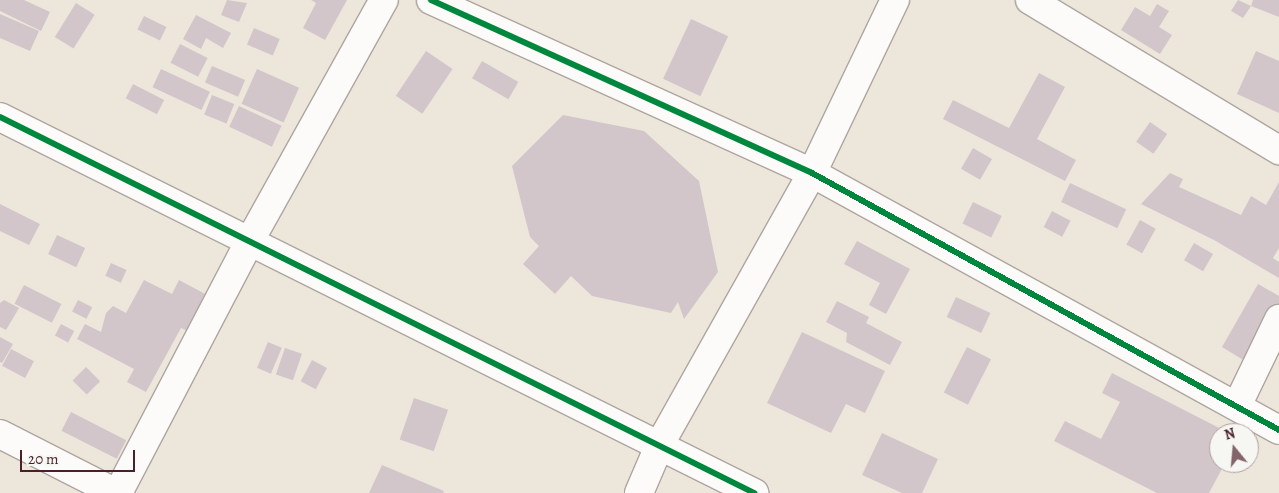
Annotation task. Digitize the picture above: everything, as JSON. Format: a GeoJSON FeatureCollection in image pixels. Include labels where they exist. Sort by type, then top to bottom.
{"type":"FeatureCollection","features":[{"type":"Feature","properties":{"kind":"street"},"geometry":{"type":"LineString","coordinates":[[0,434],[117,493],[248,244],[384,0]]}},
{"type":"Feature","properties":{"kind":"street"},"geometry":{"type":"LineString","coordinates":[[431,0],[812,173],[1279,430]]}},
{"type":"Feature","properties":{"kind":"street"},"geometry":{"type":"LineString","coordinates":[[639,493],[660,444],[812,173],[895,0]]}},
{"type":"Feature","properties":{"kind":"street"},"geometry":{"type":"LineString","coordinates":[[1030,0],[1279,150]]}},
{"type":"Feature","properties":{"kind":"street"},"geometry":{"type":"LineString","coordinates":[[0,117],[248,244],[660,444],[754,493]]}},
{"type":"Feature","properties":{"kind":"street"},"geometry":{"type":"LineString","coordinates":[[1237,406],[1279,319]]}},
{"type":"Feature","properties":{"kind":"building"},"geometry":{"type":"Polygon","coordinates":[[[0,0],[24,0],[50,12],[41,31],[0,11],[0,0]]]}},
{"type":"Feature","properties":{"kind":"building"},"geometry":{"type":"Polygon","coordinates":[[[227,0],[247,3],[239,22],[221,15],[227,0]]]}},
{"type":"Feature","properties":{"kind":"building"},"geometry":{"type":"Polygon","coordinates":[[[311,0],[347,0],[325,40],[303,28],[316,3],[311,0]]]}},
{"type":"Feature","properties":{"kind":"building"},"geometry":{"type":"Polygon","coordinates":[[[1238,0],[1251,6],[1243,18],[1231,11],[1238,0]]]}},
{"type":"Feature","properties":{"kind":"building"},"geometry":{"type":"Polygon","coordinates":[[[1253,0],[1279,0],[1279,17],[1251,6],[1253,0]]]}},
{"type":"Feature","properties":{"kind":"building"},"geometry":{"type":"Polygon","coordinates":[[[76,3],[95,15],[73,49],[55,37],[76,3]]]}},
{"type":"Feature","properties":{"kind":"building"},"geometry":{"type":"Polygon","coordinates":[[[1157,4],[1169,11],[1159,27],[1172,35],[1160,54],[1121,30],[1135,7],[1150,16],[1157,4]]]}},
{"type":"Feature","properties":{"kind":"building"},"geometry":{"type":"Polygon","coordinates":[[[0,14],[39,31],[30,51],[0,38],[0,14]]]}},
{"type":"Feature","properties":{"kind":"building"},"geometry":{"type":"Polygon","coordinates":[[[196,15],[231,33],[223,48],[206,38],[201,49],[183,39],[196,15]]]}},
{"type":"Feature","properties":{"kind":"building"},"geometry":{"type":"Polygon","coordinates":[[[144,16],[166,27],[160,40],[137,29],[144,16]]]}},
{"type":"Feature","properties":{"kind":"building"},"geometry":{"type":"Polygon","coordinates":[[[691,19],[728,36],[700,96],[663,79],[691,19]]]}},
{"type":"Feature","properties":{"kind":"building"},"geometry":{"type":"Polygon","coordinates":[[[254,28],[280,39],[273,56],[247,45],[254,28]]]}},
{"type":"Feature","properties":{"kind":"building"},"geometry":{"type":"Polygon","coordinates":[[[180,44],[208,58],[198,77],[170,63],[180,44]]]}},
{"type":"Feature","properties":{"kind":"building"},"geometry":{"type":"Polygon","coordinates":[[[426,51],[453,69],[422,114],[396,96],[426,51]]]}},
{"type":"Feature","properties":{"kind":"building"},"geometry":{"type":"Polygon","coordinates":[[[1256,51],[1279,61],[1279,113],[1237,94],[1256,51]]]}},
{"type":"Feature","properties":{"kind":"building"},"geometry":{"type":"Polygon","coordinates":[[[482,61],[518,82],[508,99],[472,78],[482,61]]]}},
{"type":"Feature","properties":{"kind":"building"},"geometry":{"type":"Polygon","coordinates":[[[212,66],[245,80],[238,97],[205,83],[212,66]]]}},
{"type":"Feature","properties":{"kind":"building"},"geometry":{"type":"Polygon","coordinates":[[[161,69],[210,92],[201,110],[153,87],[161,69]]]}},
{"type":"Feature","properties":{"kind":"building"},"geometry":{"type":"Polygon","coordinates":[[[257,69],[299,88],[284,122],[242,104],[257,69]]]}},
{"type":"Feature","properties":{"kind":"building"},"geometry":{"type":"Polygon","coordinates":[[[1039,73],[1065,87],[1037,139],[1076,160],[1065,181],[943,119],[953,100],[1009,128],[1039,73]]]}},
{"type":"Feature","properties":{"kind":"building"},"geometry":{"type":"Polygon","coordinates":[[[133,84],[164,100],[157,114],[126,98],[133,84]]]}},
{"type":"Feature","properties":{"kind":"building"},"geometry":{"type":"Polygon","coordinates":[[[212,95],[234,104],[226,123],[204,114],[212,95]]]}},
{"type":"Feature","properties":{"kind":"building"},"geometry":{"type":"Polygon","coordinates":[[[239,106],[282,126],[272,147],[229,127],[239,106]]]}},
{"type":"Feature","properties":{"kind":"building"},"geometry":{"type":"Polygon","coordinates":[[[563,115],[644,131],[699,181],[718,272],[684,319],[678,302],[671,313],[592,296],[571,276],[555,294],[523,264],[539,246],[530,237],[512,166],[563,115]]]}},
{"type":"Feature","properties":{"kind":"building"},"geometry":{"type":"Polygon","coordinates":[[[1150,122],[1167,134],[1153,154],[1136,142],[1150,122]]]}},
{"type":"Feature","properties":{"kind":"building"},"geometry":{"type":"Polygon","coordinates":[[[973,148],[992,159],[980,180],[961,169],[973,148]]]}},
{"type":"Feature","properties":{"kind":"building"},"geometry":{"type":"Polygon","coordinates":[[[1170,173],[1183,179],[1179,187],[1241,215],[1251,196],[1266,205],[1279,182],[1279,248],[1273,258],[1279,262],[1279,278],[1214,240],[1141,204],[1170,173]]]}},
{"type":"Feature","properties":{"kind":"building"},"geometry":{"type":"Polygon","coordinates":[[[1070,183],[1126,209],[1117,228],[1061,202],[1070,183]]]}},
{"type":"Feature","properties":{"kind":"building"},"geometry":{"type":"Polygon","coordinates":[[[973,202],[1002,216],[991,238],[962,224],[973,202]]]}},
{"type":"Feature","properties":{"kind":"building"},"geometry":{"type":"Polygon","coordinates":[[[0,204],[40,224],[29,245],[0,231],[0,204]]]}},
{"type":"Feature","properties":{"kind":"building"},"geometry":{"type":"Polygon","coordinates":[[[1052,211],[1071,221],[1062,237],[1044,227],[1052,211]]]}},
{"type":"Feature","properties":{"kind":"building"},"geometry":{"type":"Polygon","coordinates":[[[1140,220],[1156,229],[1142,253],[1126,244],[1140,220]]]}},
{"type":"Feature","properties":{"kind":"building"},"geometry":{"type":"Polygon","coordinates":[[[57,235],[85,248],[76,267],[48,254],[57,235]]]}},
{"type":"Feature","properties":{"kind":"building"},"geometry":{"type":"Polygon","coordinates":[[[857,241],[910,269],[886,314],[869,305],[880,283],[844,264],[857,241]]]}},
{"type":"Feature","properties":{"kind":"building"},"geometry":{"type":"Polygon","coordinates":[[[1194,243],[1213,254],[1203,271],[1184,260],[1194,243]]]}},
{"type":"Feature","properties":{"kind":"building"},"geometry":{"type":"Polygon","coordinates":[[[111,263],[127,270],[121,283],[105,276],[111,263]]]}},
{"type":"Feature","properties":{"kind":"building"},"geometry":{"type":"Polygon","coordinates":[[[144,280],[172,294],[179,280],[209,296],[190,332],[181,328],[146,392],[127,382],[134,369],[77,339],[85,324],[101,332],[106,313],[113,306],[126,313],[144,280]]]}},
{"type":"Feature","properties":{"kind":"building"},"geometry":{"type":"Polygon","coordinates":[[[1258,284],[1279,296],[1279,305],[1245,361],[1222,347],[1258,284]]]}},
{"type":"Feature","properties":{"kind":"building"},"geometry":{"type":"Polygon","coordinates":[[[24,285],[61,304],[52,323],[14,304],[24,285]]]}},
{"type":"Feature","properties":{"kind":"building"},"geometry":{"type":"Polygon","coordinates":[[[956,297],[990,313],[981,333],[947,317],[956,297]]]}},
{"type":"Feature","properties":{"kind":"building"},"geometry":{"type":"Polygon","coordinates":[[[4,300],[19,308],[6,330],[0,327],[0,303],[4,300]]]}},
{"type":"Feature","properties":{"kind":"building"},"geometry":{"type":"Polygon","coordinates":[[[78,300],[92,307],[86,319],[72,312],[78,300]]]}},
{"type":"Feature","properties":{"kind":"building"},"geometry":{"type":"Polygon","coordinates":[[[837,301],[869,317],[866,323],[902,342],[890,365],[846,342],[847,333],[826,322],[837,301]]]}},
{"type":"Feature","properties":{"kind":"building"},"geometry":{"type":"Polygon","coordinates":[[[61,324],[74,331],[68,343],[55,335],[61,324]]]}},
{"type":"Feature","properties":{"kind":"building"},"geometry":{"type":"Polygon","coordinates":[[[802,332],[885,371],[865,413],[846,404],[831,433],[767,403],[802,332]]]}},
{"type":"Feature","properties":{"kind":"building"},"geometry":{"type":"Polygon","coordinates":[[[0,337],[13,344],[2,363],[0,362],[0,337]]]}},
{"type":"Feature","properties":{"kind":"building"},"geometry":{"type":"Polygon","coordinates":[[[268,342],[282,348],[271,374],[257,368],[268,342]]]}},
{"type":"Feature","properties":{"kind":"building"},"geometry":{"type":"Polygon","coordinates":[[[967,347],[991,359],[968,405],[944,392],[967,347]]]}},
{"type":"Feature","properties":{"kind":"building"},"geometry":{"type":"Polygon","coordinates":[[[285,348],[302,354],[293,380],[276,374],[285,348]]]}},
{"type":"Feature","properties":{"kind":"building"},"geometry":{"type":"Polygon","coordinates":[[[11,349],[34,361],[25,378],[2,366],[11,349]]]}},
{"type":"Feature","properties":{"kind":"building"},"geometry":{"type":"Polygon","coordinates":[[[312,360],[327,368],[316,389],[301,381],[312,360]]]}},
{"type":"Feature","properties":{"kind":"building"},"geometry":{"type":"Polygon","coordinates":[[[86,367],[100,381],[87,395],[73,380],[86,367]]]}},
{"type":"Feature","properties":{"kind":"building"},"geometry":{"type":"Polygon","coordinates":[[[1112,373],[1210,423],[1209,473],[1220,473],[1209,493],[1157,493],[1054,441],[1065,421],[1101,439],[1120,402],[1102,393],[1112,373]]]}},
{"type":"Feature","properties":{"kind":"building"},"geometry":{"type":"Polygon","coordinates":[[[414,398],[448,410],[434,451],[400,440],[414,398]]]}},
{"type":"Feature","properties":{"kind":"building"},"geometry":{"type":"Polygon","coordinates":[[[71,412],[126,440],[117,459],[61,431],[71,412]]]}},
{"type":"Feature","properties":{"kind":"building"},"geometry":{"type":"Polygon","coordinates":[[[882,433],[938,459],[922,493],[902,493],[862,475],[882,433]]]}},
{"type":"Feature","properties":{"kind":"building"},"geometry":{"type":"Polygon","coordinates":[[[382,465],[444,491],[443,493],[369,493],[382,465]]]}},
{"type":"Feature","properties":{"kind":"cycle path"},"geometry":{"type":"LineString","coordinates":[[431,0],[812,173],[1279,430]]}},
{"type":"Feature","properties":{"kind":"cycle path"},"geometry":{"type":"LineString","coordinates":[[0,117],[754,493]]}}]}
